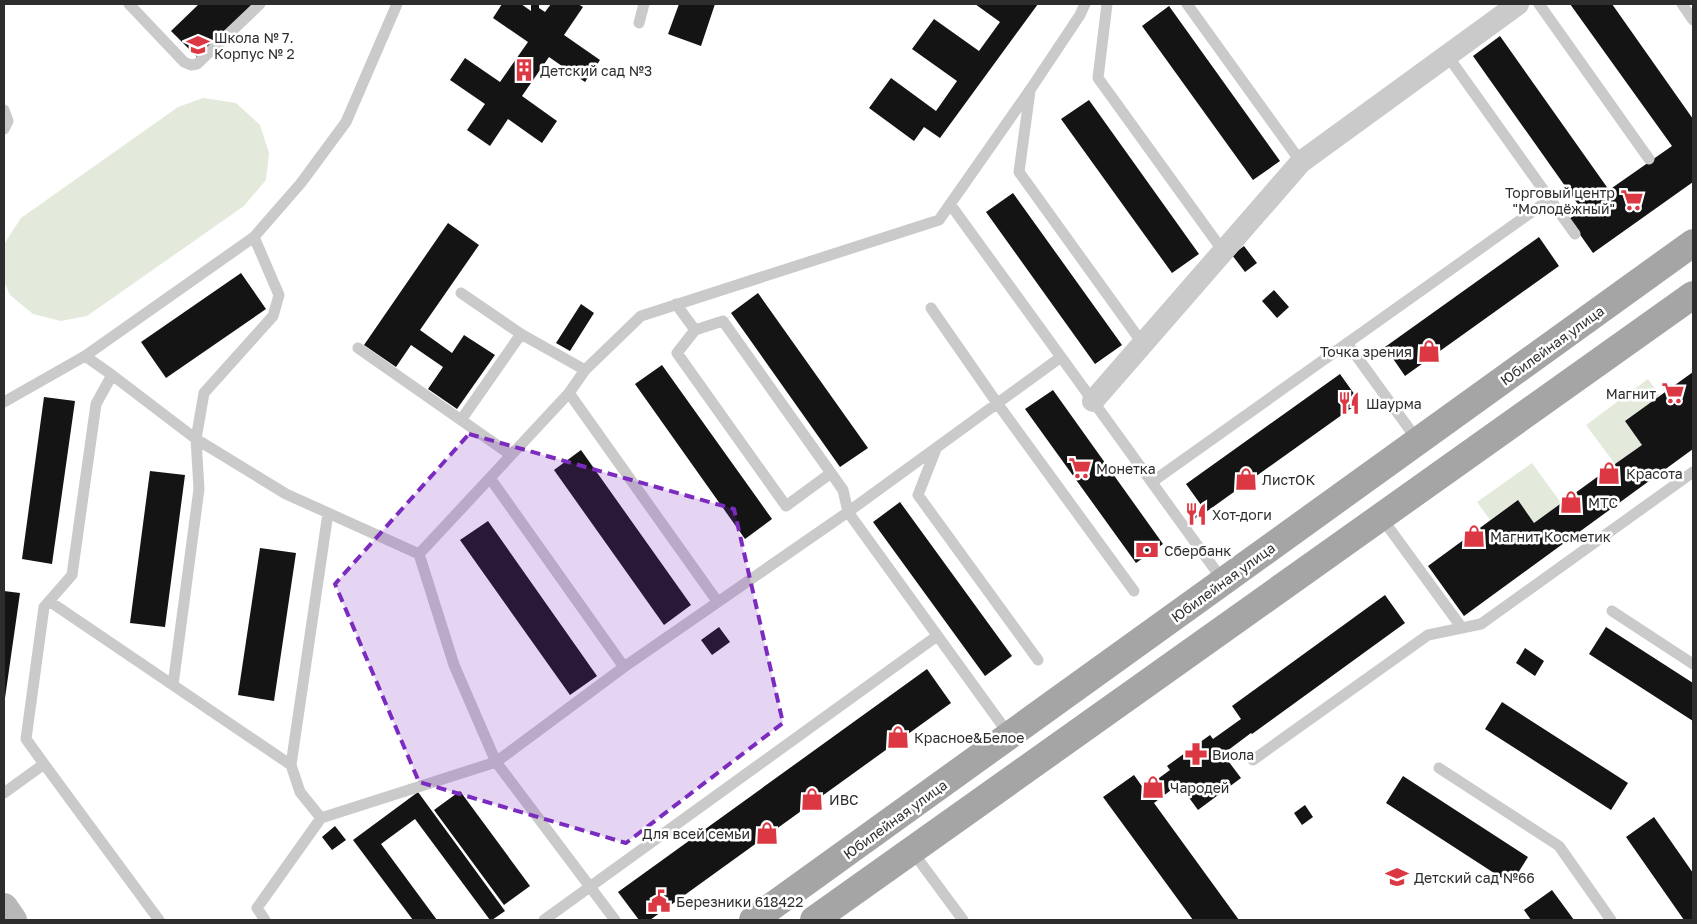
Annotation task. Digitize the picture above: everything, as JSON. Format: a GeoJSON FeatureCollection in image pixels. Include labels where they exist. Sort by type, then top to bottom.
{"type":"FeatureCollection","features":[{"type":"Feature","properties":{"kind":"main road","name":"Юбилейная улица"},"geometry":{"type":"LineString","coordinates":[[753,920],[1693,243]]}},
{"type":"Feature","properties":{"kind":"main road"},"geometry":{"type":"LineString","coordinates":[[814,920],[1693,294]]}},
{"type":"Feature","properties":{"kind":"main road"},"geometry":{"type":"LineString","coordinates":[[4,907],[13,920]]}},
{"type":"Feature","properties":{"kind":"street"},"geometry":{"type":"LineString","coordinates":[[1093,401],[1300,162],[1518,4]]}},
{"type":"Feature","properties":{"kind":"lane"},"geometry":{"type":"LineString","coordinates":[[129,4],[184,62],[191,65],[197,64],[260,4]]}},
{"type":"Feature","properties":{"kind":"lane"},"geometry":{"type":"LineString","coordinates":[[4,402],[85,356],[254,237],[301,183],[346,122],[397,4]]}},
{"type":"Feature","properties":{"kind":"lane"},"geometry":{"type":"LineString","coordinates":[[639,23],[644,4]]}},
{"type":"Feature","properties":{"kind":"lane"},"geometry":{"type":"LineString","coordinates":[[420,554],[569,393],[584,370],[641,316],[938,220],[1030,90],[1080,15],[1085,4]]}},
{"type":"Feature","properties":{"kind":"lane"},"geometry":{"type":"LineString","coordinates":[[1107,4],[1098,78],[1223,252]]}},
{"type":"Feature","properties":{"kind":"lane"},"geometry":{"type":"LineString","coordinates":[[1187,4],[1300,162]]}},
{"type":"Feature","properties":{"kind":"lane"},"geometry":{"type":"LineString","coordinates":[[1539,4],[1649,158]]}},
{"type":"Feature","properties":{"kind":"lane"},"geometry":{"type":"LineString","coordinates":[[1682,4],[1693,20]]}},
{"type":"Feature","properties":{"kind":"lane"},"geometry":{"type":"LineString","coordinates":[[1447,55],[1575,234]]}},
{"type":"Feature","properties":{"kind":"lane"},"geometry":{"type":"LineString","coordinates":[[1030,90],[1019,172],[1143,344]]}},
{"type":"Feature","properties":{"kind":"lane"},"geometry":{"type":"LineString","coordinates":[[4,110],[8,121],[4,129]]}},
{"type":"Feature","properties":{"kind":"lane"},"geometry":{"type":"LineString","coordinates":[[1152,482],[1550,199]]}},
{"type":"Feature","properties":{"kind":"lane"},"geometry":{"type":"LineString","coordinates":[[950,204],[1224,582]]}},
{"type":"Feature","properties":{"kind":"lane"},"geometry":{"type":"LineString","coordinates":[[173,685],[199,489],[196,439],[204,392],[273,316],[279,295],[254,237]]}},
{"type":"Feature","properties":{"kind":"lane"},"geometry":{"type":"LineString","coordinates":[[461,293],[521,334],[584,370]]}},
{"type":"Feature","properties":{"kind":"lane"},"geometry":{"type":"LineString","coordinates":[[676,304],[695,330]]}},
{"type":"Feature","properties":{"kind":"lane"},"geometry":{"type":"LineString","coordinates":[[931,308],[997,403],[1134,591]]}},
{"type":"Feature","properties":{"kind":"lane"},"geometry":{"type":"LineString","coordinates":[[831,474],[786,506],[677,353],[695,330],[723,321],[843,490],[848,512],[1010,736]]}},
{"type":"Feature","properties":{"kind":"lane"},"geometry":{"type":"LineString","coordinates":[[461,420],[521,334]]}},
{"type":"Feature","properties":{"kind":"lane"},"geometry":{"type":"LineString","coordinates":[[1347,343],[1418,442]]}},
{"type":"Feature","properties":{"kind":"lane"},"geometry":{"type":"LineString","coordinates":[[358,348],[511,455]]}},
{"type":"Feature","properties":{"kind":"lane"},"geometry":{"type":"LineString","coordinates":[[85,356],[112,374],[196,439],[286,494],[420,554],[454,666],[496,762],[615,920]]}},
{"type":"Feature","properties":{"kind":"lane"},"geometry":{"type":"LineString","coordinates":[[266,920],[257,908],[321,818],[496,762],[624,667],[848,512],[1061,357]]}},
{"type":"Feature","properties":{"kind":"lane"},"geometry":{"type":"LineString","coordinates":[[112,374],[96,404],[72,575],[44,607],[26,740],[159,920]]}},
{"type":"Feature","properties":{"kind":"lane"},"geometry":{"type":"LineString","coordinates":[[569,393],[717,601]]}},
{"type":"Feature","properties":{"kind":"lane"},"geometry":{"type":"LineString","coordinates":[[936,448],[918,495],[1038,660]]}},
{"type":"Feature","properties":{"kind":"lane"},"geometry":{"type":"LineString","coordinates":[[1253,760],[1428,635],[1481,624],[1693,472]]}},
{"type":"Feature","properties":{"kind":"lane"},"geometry":{"type":"LineString","coordinates":[[490,478],[624,667]]}},
{"type":"Feature","properties":{"kind":"lane"},"geometry":{"type":"LineString","coordinates":[[321,818],[300,792],[291,766],[328,513]]}},
{"type":"Feature","properties":{"kind":"lane"},"geometry":{"type":"LineString","coordinates":[[1381,517],[1462,628]]}},
{"type":"Feature","properties":{"kind":"lane"},"geometry":{"type":"LineString","coordinates":[[49,600],[291,766]]}},
{"type":"Feature","properties":{"kind":"lane"},"geometry":{"type":"LineString","coordinates":[[1612,611],[1693,664]]}},
{"type":"Feature","properties":{"kind":"lane"},"geometry":{"type":"LineString","coordinates":[[544,920],[937,636]]}},
{"type":"Feature","properties":{"kind":"lane"},"geometry":{"type":"LineString","coordinates":[[4,793],[44,764]]}},
{"type":"Feature","properties":{"kind":"lane"},"geometry":{"type":"LineString","coordinates":[[1439,768],[1558,846],[1611,920]]}},
{"type":"Feature","properties":{"kind":"lane"},"geometry":{"type":"LineString","coordinates":[[912,851],[963,920]]}},
{"type":"Feature","properties":{"kind":"highlighted area"},"geometry":{"type":"Polygon","coordinates":[[[469,434],[734,509],[783,723],[626,843],[419,782],[335,584],[469,434]]]}},
{"type":"Feature","properties":{"kind":"shaded area"},"geometry":{"type":"Polygon","coordinates":[[[203,98],[236,103],[260,125],[269,153],[266,180],[244,206],[87,316],[61,321],[33,314],[10,295],[4,281],[4,244],[21,218],[178,107],[203,98]]]}},
{"type":"Feature","properties":{"kind":"shaded area"},"geometry":{"type":"Polygon","coordinates":[[[1648,379],[1660,396],[1625,421],[1642,445],[1615,464],[1586,425],[1648,379]]]}},
{"type":"Feature","properties":{"kind":"shaded area"},"geometry":{"type":"Polygon","coordinates":[[[1532,463],[1561,503],[1534,523],[1518,500],[1490,520],[1477,502],[1532,463]]]}},
{"type":"Feature","properties":{"kind":"building","name":"Школа № 7. Корпус № 2"},"geometry":{"type":"Polygon","coordinates":[[[199,4],[255,4],[198,58],[171,31],[199,4]]]}},
{"type":"Feature","properties":{"kind":"building","name":"Детский сад №3"},"geometry":{"type":"Polygon","coordinates":[[[502,4],[521,4],[531,11],[531,4],[539,4],[539,8],[545,12],[551,4],[578,4],[583,7],[564,35],[600,60],[585,82],[549,57],[522,96],[557,121],[542,143],[508,119],[490,146],[467,130],[485,104],[450,80],[465,58],[500,82],[528,42],[493,18],[502,4]]]}},
{"type":"Feature","properties":{"kind":"building"},"geometry":{"type":"Polygon","coordinates":[[[679,4],[715,4],[701,46],[668,34],[679,4]]]}},
{"type":"Feature","properties":{"kind":"building"},"geometry":{"type":"Polygon","coordinates":[[[975,4],[1038,4],[940,138],[924,127],[914,141],[869,108],[891,78],[936,111],[957,81],[912,49],[934,19],[979,51],[1000,22],[975,4]]]}},
{"type":"Feature","properties":{"kind":"building"},"geometry":{"type":"Polygon","coordinates":[[[1570,4],[1612,4],[1693,119],[1693,182],[1593,253],[1569,219],[1582,210],[1473,56],[1500,36],[1609,190],[1672,146],[1570,4]]]}},
{"type":"Feature","properties":{"kind":"building"},"geometry":{"type":"Polygon","coordinates":[[[1169,6],[1280,161],[1253,180],[1142,26],[1169,6]]]}},
{"type":"Feature","properties":{"kind":"building"},"geometry":{"type":"Polygon","coordinates":[[[1089,100],[1199,254],[1172,273],[1061,119],[1089,100]]]}},
{"type":"Feature","properties":{"kind":"building"},"geometry":{"type":"Polygon","coordinates":[[[1013,193],[1122,345],[1095,364],[986,212],[1013,193]]]}},
{"type":"Feature","properties":{"kind":"building"},"geometry":{"type":"Polygon","coordinates":[[[448,223],[479,245],[420,330],[452,353],[464,335],[495,355],[457,409],[428,389],[443,367],[411,345],[396,367],[364,345],[448,223]]]}},
{"type":"Feature","properties":{"kind":"building"},"geometry":{"type":"Polygon","coordinates":[[[1539,237],[1559,266],[1405,376],[1385,347],[1539,237]]]}},
{"type":"Feature","properties":{"kind":"building"},"geometry":{"type":"Polygon","coordinates":[[[1244,246],[1257,263],[1245,272],[1232,255],[1244,246]]]}},
{"type":"Feature","properties":{"kind":"building"},"geometry":{"type":"Polygon","coordinates":[[[241,273],[266,309],[166,378],[141,342],[241,273]]]}},
{"type":"Feature","properties":{"kind":"building"},"geometry":{"type":"Polygon","coordinates":[[[1274,290],[1289,307],[1277,318],[1262,301],[1274,290]]]}},
{"type":"Feature","properties":{"kind":"building"},"geometry":{"type":"Polygon","coordinates":[[[758,293],[868,448],[840,467],[731,313],[758,293]]]}},
{"type":"Feature","properties":{"kind":"building"},"geometry":{"type":"Polygon","coordinates":[[[581,304],[594,313],[570,351],[556,343],[581,304]]]}},
{"type":"Feature","properties":{"kind":"building"},"geometry":{"type":"Polygon","coordinates":[[[662,365],[772,519],[745,539],[635,384],[662,365]]]}},
{"type":"Feature","properties":{"kind":"building"},"geometry":{"type":"Polygon","coordinates":[[[1693,372],[1693,449],[1464,616],[1428,566],[1518,500],[1534,523],[1642,445],[1625,421],[1693,372]]]}},
{"type":"Feature","properties":{"kind":"building"},"geometry":{"type":"Polygon","coordinates":[[[1340,374],[1360,402],[1206,512],[1186,484],[1340,374]]]}},
{"type":"Feature","properties":{"kind":"building"},"geometry":{"type":"Polygon","coordinates":[[[1053,390],[1163,544],[1136,563],[1025,409],[1053,390]]]}},
{"type":"Feature","properties":{"kind":"building"},"geometry":{"type":"Polygon","coordinates":[[[44,397],[75,401],[52,564],[22,559],[44,397]]]}},
{"type":"Feature","properties":{"kind":"building"},"geometry":{"type":"Polygon","coordinates":[[[581,450],[691,605],[664,625],[554,470],[581,450]]]}},
{"type":"Feature","properties":{"kind":"building"},"geometry":{"type":"Polygon","coordinates":[[[150,471],[185,475],[165,627],[130,623],[150,471]]]}},
{"type":"Feature","properties":{"kind":"building"},"geometry":{"type":"Polygon","coordinates":[[[900,502],[1012,656],[985,676],[873,522],[900,502]]]}},
{"type":"Feature","properties":{"kind":"building","name":"Хот-доги"},"geometry":{"type":"Polygon","coordinates":[[[1199,508],[1203,513],[1192,521],[1188,516],[1199,508]]]}},
{"type":"Feature","properties":{"kind":"building"},"geometry":{"type":"Polygon","coordinates":[[[488,521],[597,676],[570,695],[460,540],[488,521]]]}},
{"type":"Feature","properties":{"kind":"building"},"geometry":{"type":"Polygon","coordinates":[[[260,548],[296,553],[274,701],[238,695],[260,548]]]}},
{"type":"Feature","properties":{"kind":"building"},"geometry":{"type":"Polygon","coordinates":[[[4,591],[20,593],[5,698],[4,698],[4,591]]]}},
{"type":"Feature","properties":{"kind":"building"},"geometry":{"type":"Polygon","coordinates":[[[1385,595],[1405,623],[1223,754],[1241,778],[1198,810],[1179,784],[1154,803],[1239,920],[1193,920],[1103,797],[1134,775],[1144,789],[1170,770],[1167,766],[1210,735],[1213,739],[1241,719],[1232,706],[1385,595]]]}},
{"type":"Feature","properties":{"kind":"building"},"geometry":{"type":"Polygon","coordinates":[[[719,627],[730,642],[712,655],[701,640],[719,627]]]}},
{"type":"Feature","properties":{"kind":"building"},"geometry":{"type":"Polygon","coordinates":[[[1606,627],[1693,683],[1693,721],[1589,654],[1606,627]]]}},
{"type":"Feature","properties":{"kind":"building"},"geometry":{"type":"Polygon","coordinates":[[[1525,648],[1544,661],[1535,676],[1516,663],[1525,648]]]}},
{"type":"Feature","properties":{"kind":"building"},"geometry":{"type":"Polygon","coordinates":[[[927,669],[951,703],[650,920],[639,920],[618,892],[927,669]]]}},
{"type":"Feature","properties":{"kind":"building"},"geometry":{"type":"Polygon","coordinates":[[[1502,702],[1628,783],[1611,810],[1485,729],[1502,702]]]}},
{"type":"Feature","properties":{"kind":"building"},"geometry":{"type":"Polygon","coordinates":[[[1403,776],[1528,857],[1511,884],[1386,803],[1403,776]]]}},
{"type":"Feature","properties":{"kind":"building"},"geometry":{"type":"Polygon","coordinates":[[[460,791],[530,886],[504,905],[434,810],[460,791]]]}},
{"type":"Feature","properties":{"kind":"building"},"geometry":{"type":"Polygon","coordinates":[[[418,792],[505,911],[492,920],[490,920],[415,819],[381,844],[437,920],[413,920],[353,840],[418,792]]]}},
{"type":"Feature","properties":{"kind":"building"},"geometry":{"type":"Polygon","coordinates":[[[1305,805],[1313,817],[1302,825],[1294,813],[1305,805]]]}},
{"type":"Feature","properties":{"kind":"building"},"geometry":{"type":"Polygon","coordinates":[[[1654,817],[1693,873],[1693,920],[1684,920],[1626,837],[1654,817]]]}},
{"type":"Feature","properties":{"kind":"building"},"geometry":{"type":"Polygon","coordinates":[[[335,826],[346,840],[332,850],[322,837],[335,826]]]}},
{"type":"Feature","properties":{"kind":"building"},"geometry":{"type":"Polygon","coordinates":[[[1552,890],[1574,920],[1531,920],[1524,910],[1552,890]]]}},
{"type":"Feature","properties":{"kind":"place","name":"Школа № 7. Корпус № 2"},"geometry":{"type":"Point","coordinates":[198,45]}},
{"type":"Feature","properties":{"kind":"place","name":"Детский сад №3"},"geometry":{"type":"Point","coordinates":[524,70]}},
{"type":"Feature","properties":{"kind":"place","name":"Торговый центр \"Молодёжный\""},"geometry":{"type":"Point","coordinates":[1632,200]}},
{"type":"Feature","properties":{"kind":"place","name":"Точка зрения"},"geometry":{"type":"Point","coordinates":[1429,351]}},
{"type":"Feature","properties":{"kind":"place","name":"Магнит"},"geometry":{"type":"Point","coordinates":[1673,393]}},
{"type":"Feature","properties":{"kind":"place","name":"Шаурма"},"geometry":{"type":"Point","coordinates":[1349,403]}},
{"type":"Feature","properties":{"kind":"place","name":"Монетка"},"geometry":{"type":"Point","coordinates":[1080,468]}},
{"type":"Feature","properties":{"kind":"place","name":"Красота"},"geometry":{"type":"Point","coordinates":[1609,473]}},
{"type":"Feature","properties":{"kind":"place","name":"ЛистОК"},"geometry":{"type":"Point","coordinates":[1246,479]}},
{"type":"Feature","properties":{"kind":"place","name":"МТС"},"geometry":{"type":"Point","coordinates":[1571,502]}},
{"type":"Feature","properties":{"kind":"place","name":"Хот-доги"},"geometry":{"type":"Point","coordinates":[1196,514]}},
{"type":"Feature","properties":{"kind":"place","name":"Магнит Косметик"},"geometry":{"type":"Point","coordinates":[1474,536]}},
{"type":"Feature","properties":{"kind":"place","name":"Сбербанк"},"geometry":{"type":"Point","coordinates":[1147,550]}},
{"type":"Feature","properties":{"kind":"place","name":"Красное&Белое"},"geometry":{"type":"Point","coordinates":[898,737]}},
{"type":"Feature","properties":{"kind":"place","name":"Виола"},"geometry":{"type":"Point","coordinates":[1196,754]}},
{"type":"Feature","properties":{"kind":"place","name":"Чародей"},"geometry":{"type":"Point","coordinates":[1153,787]}},
{"type":"Feature","properties":{"kind":"place","name":"ИВС"},"geometry":{"type":"Point","coordinates":[812,799]}},
{"type":"Feature","properties":{"kind":"place","name":"Для всей семьи"},"geometry":{"type":"Point","coordinates":[767,833]}},
{"type":"Feature","properties":{"kind":"place","name":"Детский сад №66"},"geometry":{"type":"Point","coordinates":[1397,877]}},
{"type":"Feature","properties":{"kind":"place","name":"Березники 618422"},"geometry":{"type":"Point","coordinates":[659,901]}}]}
